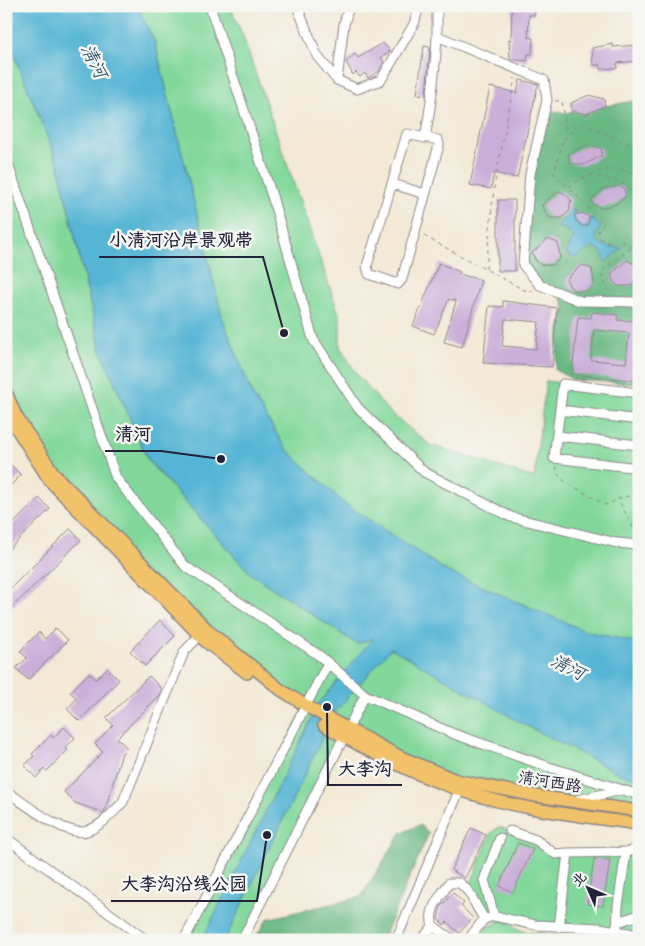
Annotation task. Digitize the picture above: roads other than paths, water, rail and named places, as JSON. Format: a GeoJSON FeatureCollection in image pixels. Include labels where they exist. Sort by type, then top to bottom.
{"type":"FeatureCollection","features":[{"type":"Feature","properties":{"kind":"main road"},"geometry":{"type":"LineString","coordinates":[[6,392],[16,416],[55,476],[211,633],[307,711]]}},
{"type":"Feature","properties":{"kind":"main road"},"geometry":{"type":"LineString","coordinates":[[6,412],[50,481],[200,635],[307,711],[344,732],[460,784],[532,809],[639,824]]}},
{"type":"Feature","properties":{"kind":"main road","name":"清河西路"},"geometry":{"type":"LineString","coordinates":[[460,784],[639,811]]}},
{"type":"Feature","properties":{"kind":"street"},"geometry":{"type":"LineString","coordinates":[[210,6],[272,196],[313,339],[358,408],[424,472],[511,517],[616,543],[639,544]]}},
{"type":"Feature","properties":{"kind":"street"},"geometry":{"type":"LineString","coordinates":[[297,6],[317,56],[337,80],[357,89],[381,80],[414,24],[419,6]]}},
{"type":"Feature","properties":{"kind":"street"},"geometry":{"type":"LineString","coordinates":[[337,80],[344,24],[349,6]]}},
{"type":"Feature","properties":{"kind":"street"},"geometry":{"type":"LineString","coordinates":[[425,137],[433,92],[437,6]]}},
{"type":"Feature","properties":{"kind":"street"},"geometry":{"type":"LineString","coordinates":[[437,36],[544,80],[547,100],[530,174],[523,265],[540,285],[580,301],[639,302]]}},
{"type":"Feature","properties":{"kind":"street"},"geometry":{"type":"LineString","coordinates":[[407,134],[425,137],[438,140],[439,144],[402,279],[398,284],[368,274],[367,266],[407,134]]}},
{"type":"Feature","properties":{"kind":"street"},"geometry":{"type":"LineString","coordinates":[[6,159],[116,478],[185,566],[330,664],[363,692],[454,734],[548,767],[639,795]]}},
{"type":"Feature","properties":{"kind":"street"},"geometry":{"type":"LineString","coordinates":[[393,184],[425,194]]}},
{"type":"Feature","properties":{"kind":"street"},"geometry":{"type":"LineString","coordinates":[[639,392],[563,384],[554,458],[639,468]]}},
{"type":"Feature","properties":{"kind":"street"},"geometry":{"type":"LineString","coordinates":[[560,410],[639,420]]}},
{"type":"Feature","properties":{"kind":"street"},"geometry":{"type":"LineString","coordinates":[[557,436],[639,445]]}},
{"type":"Feature","properties":{"kind":"street"},"geometry":{"type":"LineString","coordinates":[[6,791],[65,830],[86,832],[107,820],[123,802],[184,652],[200,635]]}},
{"type":"Feature","properties":{"kind":"street"},"geometry":{"type":"LineString","coordinates":[[184,940],[307,711],[330,664]]}},
{"type":"Feature","properties":{"kind":"street"},"geometry":{"type":"LineString","coordinates":[[242,940],[363,692]]}},
{"type":"Feature","properties":{"kind":"street"},"geometry":{"type":"LineString","coordinates":[[396,940],[460,784]]}},
{"type":"Feature","properties":{"kind":"street"},"geometry":{"type":"LineString","coordinates":[[573,801],[623,790]]}},
{"type":"Feature","properties":{"kind":"street"},"geometry":{"type":"LineString","coordinates":[[510,831],[536,840],[556,854],[626,852],[639,849]]}},
{"type":"Feature","properties":{"kind":"street"},"geometry":{"type":"LineString","coordinates":[[6,838],[146,940]]}},
{"type":"Feature","properties":{"kind":"street"},"geometry":{"type":"LineString","coordinates":[[494,916],[484,880],[500,838]]}},
{"type":"Feature","properties":{"kind":"street"},"geometry":{"type":"LineString","coordinates":[[616,931],[626,852]]}},
{"type":"Feature","properties":{"kind":"street"},"geometry":{"type":"LineString","coordinates":[[559,927],[568,853]]}},
{"type":"Feature","properties":{"kind":"street"},"geometry":{"type":"LineString","coordinates":[[452,940],[433,926],[431,919],[433,907],[449,883],[460,883],[468,891],[484,919]]}},
{"type":"Feature","properties":{"kind":"street"},"geometry":{"type":"LineString","coordinates":[[616,931],[639,915]]}},
{"type":"Feature","properties":{"kind":"street"},"geometry":{"type":"LineString","coordinates":[[468,940],[484,919],[494,916],[535,925],[600,928],[639,935]]}},
{"type":"Feature","properties":{"kind":"street"},"geometry":{"type":"LineString","coordinates":[[422,940],[433,926]]}},
{"type":"Feature","properties":{"kind":"water"},"geometry":{"type":"Polygon","coordinates":[[[6,6],[137,6],[155,43],[223,320],[253,396],[286,449],[345,504],[448,572],[585,631],[639,643],[639,778],[622,775],[523,724],[391,648],[335,712],[225,940],[202,940],[320,702],[373,638],[357,644],[250,573],[148,460],[101,351],[58,163],[6,35],[6,6]]]}},
{"type":"Feature","properties":{"kind":"water"},"geometry":{"type":"Polygon","coordinates":[[[574,209],[576,219],[580,225],[587,226],[590,217],[601,227],[596,239],[598,243],[622,248],[606,262],[600,250],[593,247],[575,258],[568,255],[566,251],[574,236],[568,230],[556,227],[574,209]]]}},
{"type":"Feature","properties":{"kind":"place","name":"小清河沿岸景观带"},"geometry":{"type":"Point","coordinates":[284,333]}},
{"type":"Feature","properties":{"kind":"place","name":"清河"},"geometry":{"type":"Point","coordinates":[221,459]}},
{"type":"Feature","properties":{"kind":"place","name":"大李沟"},"geometry":{"type":"Point","coordinates":[327,707]}},
{"type":"Feature","properties":{"kind":"place","name":"大李沟沿线公园"},"geometry":{"type":"Point","coordinates":[267,835]}}]}
